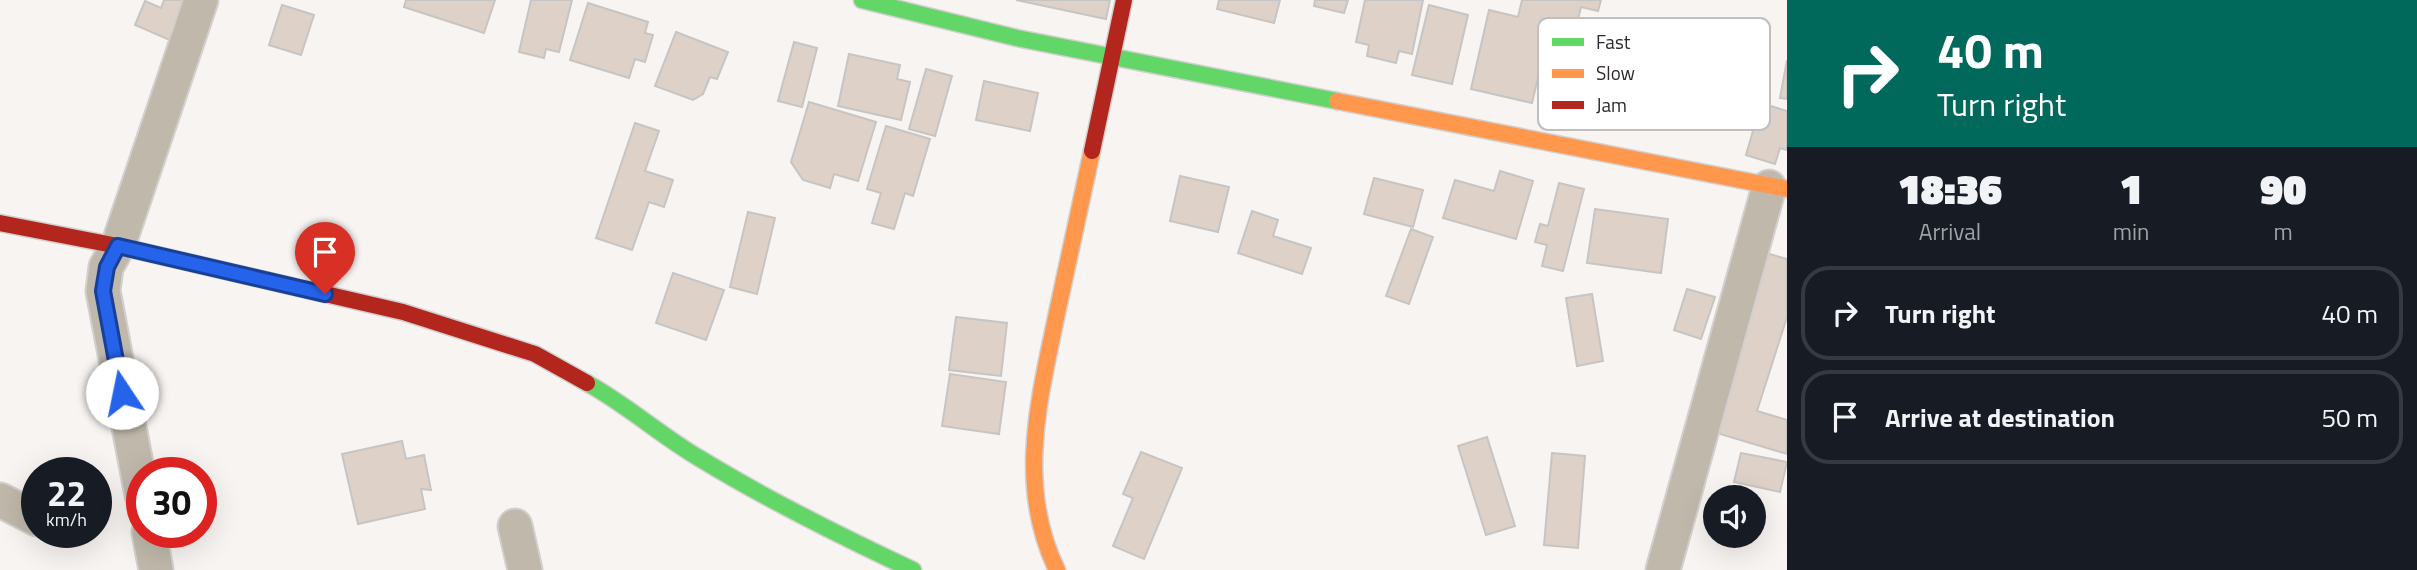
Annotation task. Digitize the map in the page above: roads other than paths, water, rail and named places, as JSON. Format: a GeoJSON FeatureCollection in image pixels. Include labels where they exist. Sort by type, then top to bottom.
{"type":"FeatureCollection","features":[{"type":"Feature","properties":{"kind":"street"},"geometry":{"type":"LineString","coordinates":[[135,457],[103,291],[107,267],[118,246],[201,0]]}},
{"type":"Feature","properties":{"kind":"street"},"geometry":{"type":"LineString","coordinates":[[862,0],[1017,38],[1778,188],[1663,570]]}},
{"type":"Feature","properties":{"kind":"street"},"geometry":{"type":"LineString","coordinates":[[1057,570],[1043,543],[1031,487],[1035,418],[1115,56],[1124,0]]}},
{"type":"Feature","properties":{"kind":"street"},"geometry":{"type":"LineString","coordinates":[[0,223],[118,246],[403,312],[535,354],[621,401],[696,457],[819,526],[914,570]]}},
{"type":"Feature","properties":{"kind":"street"},"geometry":{"type":"LineString","coordinates":[[0,500],[21,511]]}},
{"type":"Feature","properties":{"kind":"street"},"geometry":{"type":"LineString","coordinates":[[515,526],[525,570]]}},
{"type":"Feature","properties":{"kind":"street"},"geometry":{"type":"LineString","coordinates":[[152,548],[156,570]]}}]}
